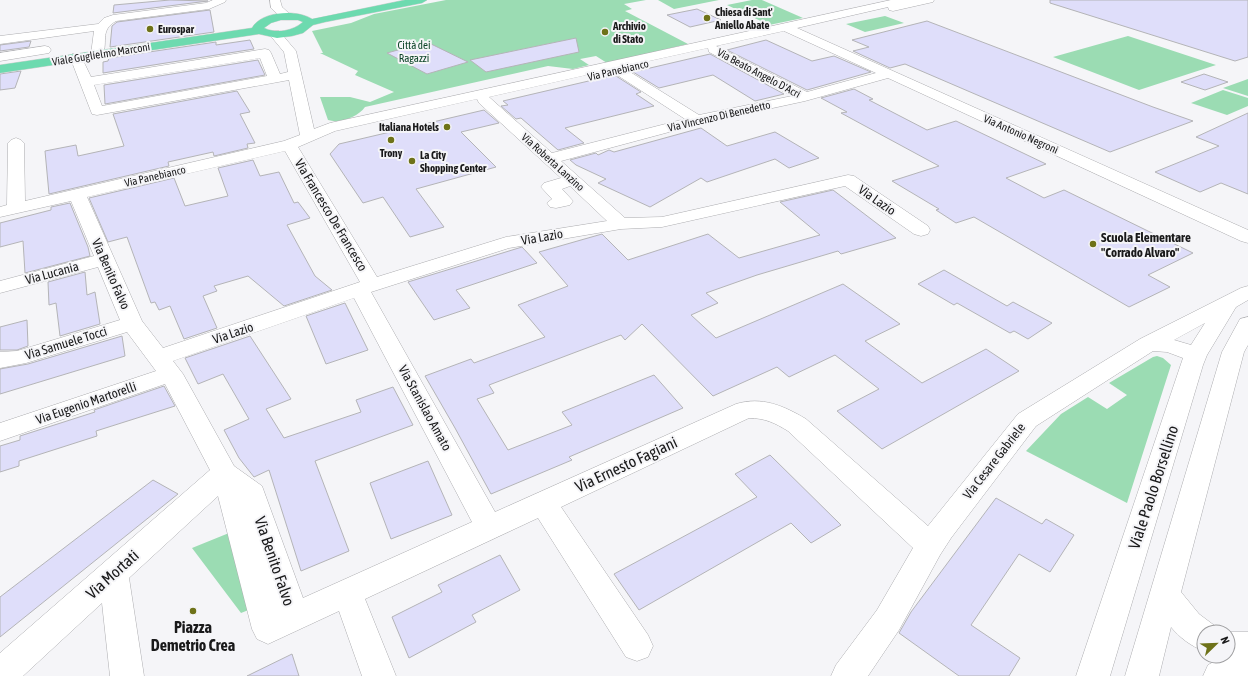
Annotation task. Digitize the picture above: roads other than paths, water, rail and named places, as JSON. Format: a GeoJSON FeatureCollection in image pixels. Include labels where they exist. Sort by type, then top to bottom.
{"type":"FeatureCollection","features":[{"type":"Feature","properties":{"kind":"main road"},"geometry":{"type":"LineString","coordinates":[[404,0],[307,21],[302,29],[295,31],[275,34],[258,29],[263,22],[269,20],[287,17],[307,21],[323,19],[422,0]]}},
{"type":"Feature","properties":{"kind":"main road","name":"Viale Guglielmo Marconi"},"geometry":{"type":"LineString","coordinates":[[0,69],[76,57],[98,49],[201,38],[258,29]]}},
{"type":"Feature","properties":{"kind":"street"},"geometry":{"type":"LineString","coordinates":[[98,49],[98,32],[106,21],[113,18],[209,6],[221,0]]}},
{"type":"Feature","properties":{"kind":"street","name":"Via Panebianco"},"geometry":{"type":"LineString","coordinates":[[789,29],[906,0]]}},
{"type":"Feature","properties":{"kind":"street","name":"Via Panebianco"},"geometry":{"type":"LineString","coordinates":[[0,212],[289,145],[330,128],[378,117],[394,104],[401,102],[545,72],[568,75],[712,43],[789,29],[928,0]]}},
{"type":"Feature","properties":{"kind":"street"},"geometry":{"type":"LineString","coordinates":[[269,20],[276,4],[287,17]]}},
{"type":"Feature","properties":{"kind":"street"},"geometry":{"type":"LineString","coordinates":[[0,40],[73,33],[102,27]]}},
{"type":"Feature","properties":{"kind":"street","name":"Via Antonio Negroni"},"geometry":{"type":"LineString","coordinates":[[789,29],[1248,237]]}},
{"type":"Feature","properties":{"kind":"street"},"geometry":{"type":"LineString","coordinates":[[290,51],[295,31]]}},
{"type":"Feature","properties":{"kind":"street"},"geometry":{"type":"LineString","coordinates":[[275,34],[290,51],[296,75],[305,89],[308,136]]}},
{"type":"Feature","properties":{"kind":"street"},"geometry":{"type":"LineString","coordinates":[[98,49],[110,42]]}},
{"type":"Feature","properties":{"kind":"street","name":"Via Panebianco"},"geometry":{"type":"LineString","coordinates":[[308,136],[334,134],[619,70],[712,43]]}},
{"type":"Feature","properties":{"kind":"street","name":"Via Beato Angelo D'Acri"},"geometry":{"type":"LineString","coordinates":[[712,43],[805,98]]}},
{"type":"Feature","properties":{"kind":"street"},"geometry":{"type":"LineString","coordinates":[[0,57],[45,50]]}},
{"type":"Feature","properties":{"kind":"street"},"geometry":{"type":"LineString","coordinates":[[86,82],[265,52],[275,79]]}},
{"type":"Feature","properties":{"kind":"street"},"geometry":{"type":"LineString","coordinates":[[76,57],[97,111],[296,75]]}},
{"type":"Feature","properties":{"kind":"street"},"geometry":{"type":"LineString","coordinates":[[619,70],[696,120]]}},
{"type":"Feature","properties":{"kind":"street","name":"Via Vincenzo Di Benedetto"},"geometry":{"type":"LineString","coordinates":[[550,159],[696,120],[805,98],[889,74]]}},
{"type":"Feature","properties":{"kind":"street","name":"Via Roberta Lanzino"},"geometry":{"type":"LineString","coordinates":[[484,100],[621,224]]}},
{"type":"Feature","properties":{"kind":"street"},"geometry":{"type":"LineString","coordinates":[[16,143],[16,208]]}},
{"type":"Feature","properties":{"kind":"street","name":"Via Francesco De Francesco"},"geometry":{"type":"LineString","coordinates":[[289,145],[366,264],[366,287]]}},
{"type":"Feature","properties":{"kind":"street"},"geometry":{"type":"LineString","coordinates":[[556,203],[564,201],[550,187],[573,180]]}},
{"type":"Feature","properties":{"kind":"street","name":"Via Lazio"},"geometry":{"type":"LineString","coordinates":[[165,366],[366,287],[506,243],[621,224],[662,222],[848,180],[922,230]]}},
{"type":"Feature","properties":{"kind":"street","name":"Via Benito Falvo"},"geometry":{"type":"LineString","coordinates":[[77,195],[132,323],[165,366],[225,473],[268,629],[294,617]]}},
{"type":"Feature","properties":{"kind":"street","name":"Via Lucania"},"geometry":{"type":"LineString","coordinates":[[0,287],[104,259]]}},
{"type":"Feature","properties":{"kind":"street","name":"Via Stanislao Amato"},"geometry":{"type":"LineString","coordinates":[[366,287],[490,528]]}},
{"type":"Feature","properties":{"kind":"street","name":"Via Cesare Gabriele"},"geometry":{"type":"LineString","coordinates":[[848,676],[888,620],[930,546],[1027,420],[1148,344],[1238,298]]}},
{"type":"Feature","properties":{"kind":"street","name":"Viale Paolo Borsellino"},"geometry":{"type":"LineString","coordinates":[[1093,676],[1196,355],[1238,298]]}},
{"type":"Feature","properties":{"kind":"street","name":"Via Samuele Tocci"},"geometry":{"type":"LineString","coordinates":[[0,360],[18,358],[132,323]]}},
{"type":"Feature","properties":{"kind":"street"},"geometry":{"type":"LineString","coordinates":[[1142,676],[1233,352],[1248,324]]}},
{"type":"Feature","properties":{"kind":"street"},"geometry":{"type":"LineString","coordinates":[[1148,344],[1174,346],[1196,355]]}},
{"type":"Feature","properties":{"kind":"street","name":"Via Eugenio Martorelli"},"geometry":{"type":"LineString","coordinates":[[0,432],[165,366]]}},
{"type":"Feature","properties":{"kind":"street","name":"Via Ernesto Fagiani"},"geometry":{"type":"LineString","coordinates":[[294,617],[744,410],[760,409],[777,412],[796,425],[930,546]]}},
{"type":"Feature","properties":{"kind":"street","name":"Via Mortati"},"geometry":{"type":"LineString","coordinates":[[0,675],[225,473]]}},
{"type":"Feature","properties":{"kind":"street"},"geometry":{"type":"LineString","coordinates":[[543,503],[636,646]]}},
{"type":"Feature","properties":{"kind":"street"},"geometry":{"type":"LineString","coordinates":[[113,573],[127,676]]}},
{"type":"Feature","properties":{"kind":"street"},"geometry":{"type":"LineString","coordinates":[[348,593],[379,676]]}},
{"type":"Feature","properties":{"kind":"street"},"geometry":{"type":"LineString","coordinates":[[1164,595],[1188,624],[1196,630]]}},
{"type":"Feature","properties":{"kind":"street"},"geometry":{"type":"LineString","coordinates":[[1236,647],[1248,647]]}},
{"type":"Feature","properties":{"kind":"street"},"geometry":{"type":"LineString","coordinates":[[1220,676],[1248,660]]}},
{"type":"Feature","properties":{"kind":"place","name":"Chiesa di Sant' Aniello Abate"},"geometry":{"type":"Point","coordinates":[707,18]}},
{"type":"Feature","properties":{"kind":"place","name":"Eurospar"},"geometry":{"type":"Point","coordinates":[150,29]}},
{"type":"Feature","properties":{"kind":"place","name":"Archivio di Stato"},"geometry":{"type":"Point","coordinates":[605,32]}},
{"type":"Feature","properties":{"kind":"place","name":"Italiana Hotels"},"geometry":{"type":"Point","coordinates":[447,127]}},
{"type":"Feature","properties":{"kind":"place","name":"Trony"},"geometry":{"type":"Point","coordinates":[391,140]}},
{"type":"Feature","properties":{"kind":"place","name":"La City Shopping Center"},"geometry":{"type":"Point","coordinates":[412,161]}},
{"type":"Feature","properties":{"kind":"place","name":"Scuola Elementare \"Corrado Alvaro\""},"geometry":{"type":"Point","coordinates":[1093,244]}},
{"type":"Feature","properties":{"kind":"place","name":"Piazza Demetrio Crea"},"geometry":{"type":"Point","coordinates":[193,611]}},
{"type":"Feature","properties":{"kind":"park label","name":"Città dei Ragazzi"},"geometry":{"type":"Point","coordinates":[414,51]}}]}
